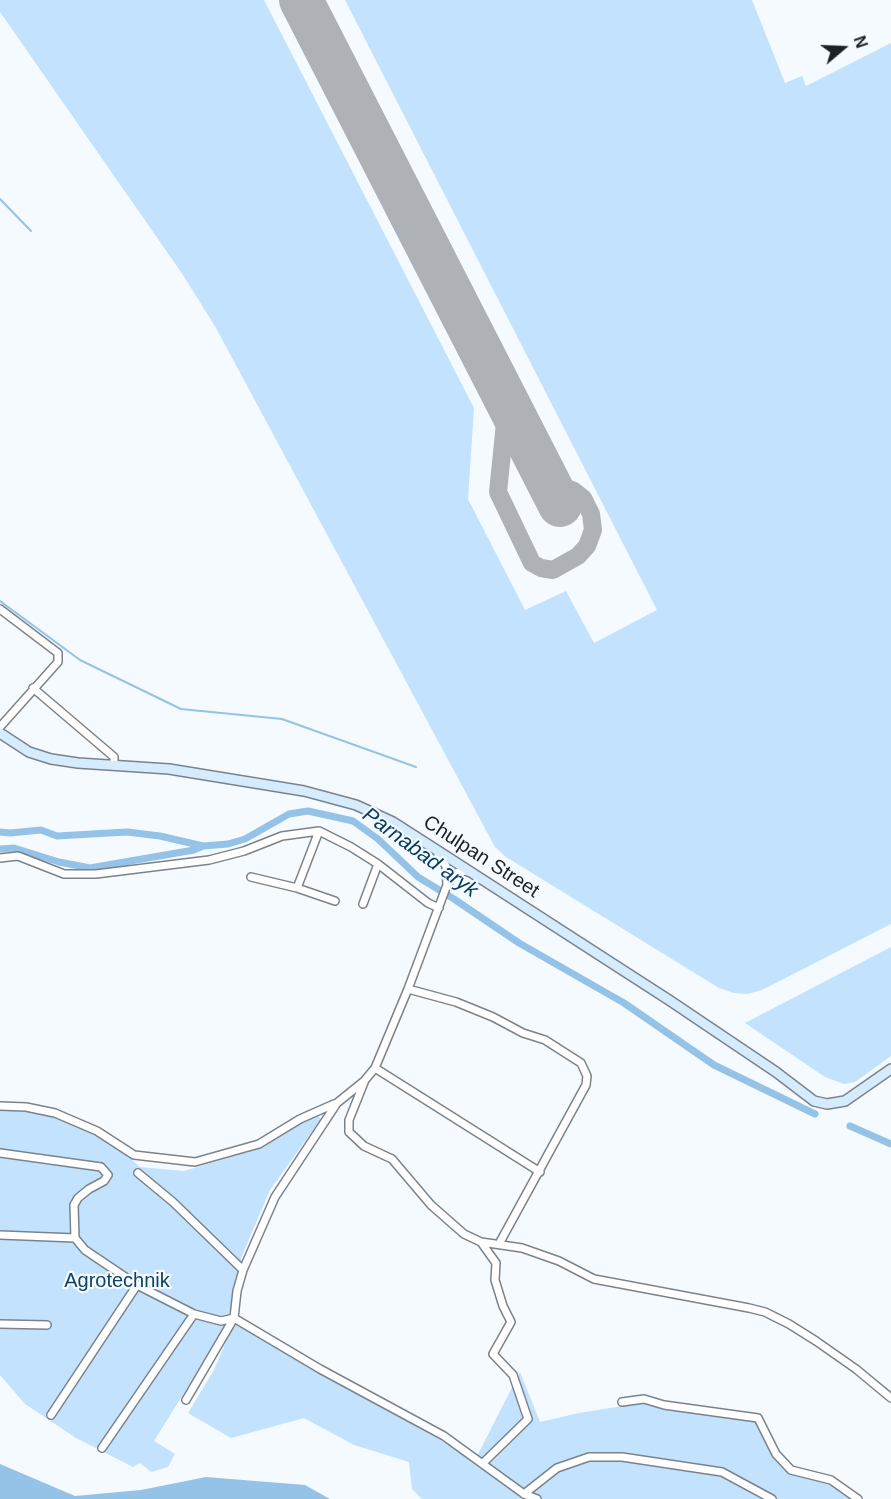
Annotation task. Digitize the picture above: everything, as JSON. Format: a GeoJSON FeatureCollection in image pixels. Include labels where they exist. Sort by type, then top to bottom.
{"type":"FeatureCollection","features":[{"type":"Feature","properties":{"kind":"main road","name":"Chulpan Street"},"geometry":{"type":"LineString","coordinates":[[0,734],[19,747],[45,758],[67,762],[169,769],[330,797],[375,813],[430,845],[669,1000],[776,1072],[814,1101],[827,1104],[845,1101],[888,1073]]}},
{"type":"Feature","properties":{"kind":"street"},"geometry":{"type":"LineString","coordinates":[[0,609],[58,653],[58,662],[0,727]]}},
{"type":"Feature","properties":{"kind":"street"},"geometry":{"type":"LineString","coordinates":[[33,688],[114,757],[114,765]]}},
{"type":"Feature","properties":{"kind":"street"},"geometry":{"type":"LineString","coordinates":[[0,858],[18,856],[64,874],[116,872],[209,860],[244,851],[282,836],[319,831],[343,842],[378,864],[428,903],[440,905]]}},
{"type":"Feature","properties":{"kind":"street"},"geometry":{"type":"LineString","coordinates":[[297,888],[319,831]]}},
{"type":"Feature","properties":{"kind":"street"},"geometry":{"type":"LineString","coordinates":[[430,845],[445,861],[448,873],[447,885]]}},
{"type":"Feature","properties":{"kind":"street"},"geometry":{"type":"LineString","coordinates":[[363,904],[378,864]]}},
{"type":"Feature","properties":{"kind":"street"},"geometry":{"type":"LineString","coordinates":[[0,1106],[26,1107],[55,1113],[97,1131],[134,1155],[195,1162],[259,1144],[300,1119],[337,1103],[365,1080],[375,1068],[447,885],[455,873],[465,871],[475,874]]}},
{"type":"Feature","properties":{"kind":"street"},"geometry":{"type":"LineString","coordinates":[[251,877],[297,888],[335,901]]}},
{"type":"Feature","properties":{"kind":"street"},"geometry":{"type":"LineString","coordinates":[[408,989],[456,1002],[493,1017],[523,1033],[545,1040],[581,1063],[587,1076],[586,1085],[499,1244]]}},
{"type":"Feature","properties":{"kind":"street"},"geometry":{"type":"LineString","coordinates":[[375,1068],[540,1172]]}},
{"type":"Feature","properties":{"kind":"street"},"geometry":{"type":"LineString","coordinates":[[365,1080],[349,1120],[349,1132],[364,1146],[392,1159],[445,1218],[464,1234],[482,1242],[522,1248],[559,1261],[594,1280],[765,1312],[816,1341],[856,1369],[891,1398]]}},
{"type":"Feature","properties":{"kind":"street"},"geometry":{"type":"LineString","coordinates":[[186,1400],[234,1318],[237,1291],[243,1269],[274,1197],[337,1103]]}},
{"type":"Feature","properties":{"kind":"street"},"geometry":{"type":"LineString","coordinates":[[0,1153],[101,1167],[108,1175],[104,1182],[89,1189],[78,1198],[74,1205],[75,1238],[86,1250],[136,1285],[194,1314],[221,1321],[234,1318],[320,1369],[444,1436],[524,1494],[537,1499]]}},
{"type":"Feature","properties":{"kind":"street"},"geometry":{"type":"LineString","coordinates":[[138,1173],[243,1269]]}},
{"type":"Feature","properties":{"kind":"street"},"geometry":{"type":"LineString","coordinates":[[0,1235],[75,1238]]}},
{"type":"Feature","properties":{"kind":"street"},"geometry":{"type":"LineString","coordinates":[[482,1242],[496,1263],[495,1280],[511,1322],[493,1354],[513,1375],[528,1419],[483,1463]]}},
{"type":"Feature","properties":{"kind":"street"},"geometry":{"type":"LineString","coordinates":[[51,1415],[136,1285]]}},
{"type":"Feature","properties":{"kind":"street"},"geometry":{"type":"LineString","coordinates":[[102,1448],[194,1314]]}},
{"type":"Feature","properties":{"kind":"street"},"geometry":{"type":"LineString","coordinates":[[0,1324],[47,1325]]}},
{"type":"Feature","properties":{"kind":"street"},"geometry":{"type":"LineString","coordinates":[[622,1402],[644,1399],[664,1406],[759,1418],[776,1454],[791,1470],[831,1480],[858,1499]]}},
{"type":"Feature","properties":{"kind":"street"},"geometry":{"type":"LineString","coordinates":[[524,1494],[557,1468],[589,1457],[622,1457],[722,1472],[772,1499]]}},
{"type":"Feature","properties":{"kind":"green space"},"geometry":{"type":"Polygon","coordinates":[[[0,0],[264,0],[474,408],[468,499],[525,610],[566,591],[594,643],[657,610],[345,0],[752,0],[785,83],[802,76],[806,86],[891,43],[891,924],[762,990],[747,994],[734,993],[719,988],[506,857],[495,847],[216,328],[183,275],[0,12],[0,0]]]}},
{"type":"Feature","properties":{"kind":"green space"},"geometry":{"type":"Polygon","coordinates":[[[891,947],[891,1056],[855,1082],[844,1084],[825,1077],[745,1023],[891,947]]]}},
{"type":"Feature","properties":{"kind":"green space","name":"Agrotechnik"},"geometry":{"type":"Polygon","coordinates":[[[0,1109],[19,1109],[53,1116],[88,1130],[120,1149],[140,1167],[184,1171],[248,1152],[316,1114],[321,1119],[270,1190],[241,1258],[242,1272],[225,1327],[154,1441],[175,1454],[168,1467],[151,1472],[140,1463],[133,1467],[76,1438],[25,1404],[0,1375],[0,1109]]]}},
{"type":"Feature","properties":{"kind":"green space"},"geometry":{"type":"Polygon","coordinates":[[[234,1323],[475,1460],[520,1372],[540,1422],[653,1401],[757,1419],[773,1455],[789,1472],[829,1484],[850,1499],[422,1499],[412,1489],[409,1462],[354,1445],[304,1418],[231,1438],[188,1413],[214,1370],[234,1323]]]}},
{"type":"Feature","properties":{"kind":"shaded area"},"geometry":{"type":"Polygon","coordinates":[[[0,1464],[75,1496],[141,1490],[206,1477],[305,1485],[330,1499],[0,1499],[0,1464]]]}},
{"type":"Feature","properties":{"kind":"waterway"},"geometry":{"type":"LineString","coordinates":[[0,199],[31,231]]}},
{"type":"Feature","properties":{"kind":"waterway"},"geometry":{"type":"LineString","coordinates":[[0,601],[80,660],[181,709],[282,719],[416,767]]}},
{"type":"Feature","properties":{"kind":"waterway","name":"Parnabad aryk"},"geometry":{"type":"LineString","coordinates":[[0,849],[14,848],[59,862],[90,868],[194,850],[203,846],[228,844],[245,839],[289,814],[308,811],[353,821],[378,839],[418,877],[519,943],[624,1003],[714,1065],[815,1114]]}},
{"type":"Feature","properties":{"kind":"waterway"},"geometry":{"type":"LineString","coordinates":[[0,832],[41,830],[57,836],[127,832],[160,836],[203,846]]}},
{"type":"Feature","properties":{"kind":"waterway","name":"Parnabad aryk"},"geometry":{"type":"LineString","coordinates":[[850,1126],[891,1144]]}},
{"type":"Feature","properties":{"kind":"taxiway"},"geometry":{"type":"LineString","coordinates":[[503,393],[506,414],[498,492],[532,563],[541,568],[553,570],[578,556],[587,546],[593,530],[591,514],[583,498],[574,491],[561,486],[543,470]]}},
{"type":"Feature","properties":{"kind":"runway"},"geometry":{"type":"LineString","coordinates":[[301,0],[560,505]]}}]}
